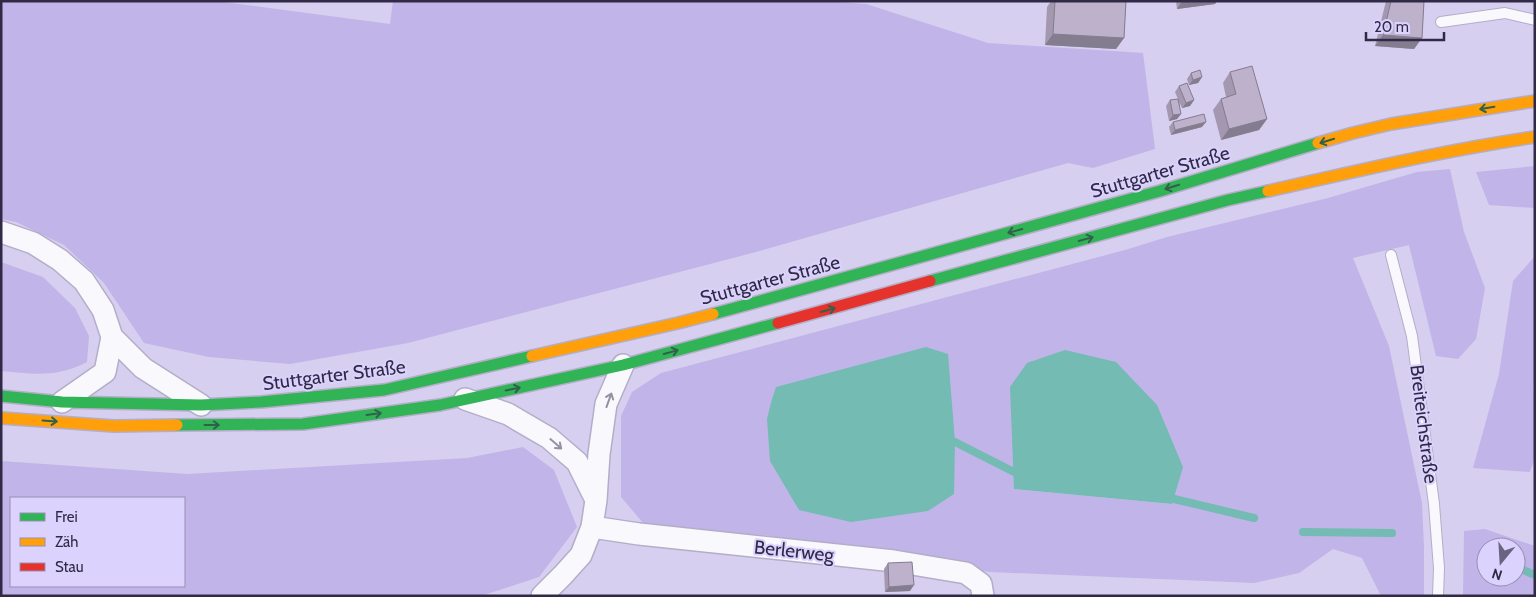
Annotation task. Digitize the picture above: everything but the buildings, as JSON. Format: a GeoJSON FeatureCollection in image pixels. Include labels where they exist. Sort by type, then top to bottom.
{"type":"FeatureCollection","features":[{"type":"Feature","properties":{"kind":"main road","name":"Stuttgarter Straße"},"geometry":{"type":"LineString","coordinates":[[1,396],[62,402],[201,406],[384,390],[678,323],[1160,191],[1353,133],[1392,124],[1535,101]]}},
{"type":"Feature","properties":{"kind":"main road"},"geometry":{"type":"LineString","coordinates":[[1,418],[114,426],[303,424],[440,405],[623,365],[1228,200],[1398,161],[1535,137]]}},
{"type":"Feature","properties":{"kind":"street"},"geometry":{"type":"LineString","coordinates":[[1,232],[33,243],[60,260],[84,281],[102,310],[112,337],[143,368],[201,406]]}},
{"type":"Feature","properties":{"kind":"street"},"geometry":{"type":"LineString","coordinates":[[62,402],[105,372],[112,337]]}},
{"type":"Feature","properties":{"kind":"street"},"geometry":{"type":"LineString","coordinates":[[542,596],[581,555],[592,526],[606,404],[623,365]]}},
{"type":"Feature","properties":{"kind":"street"},"geometry":{"type":"LineString","coordinates":[[465,399],[508,414],[549,438],[577,462],[596,500]]}},
{"type":"Feature","properties":{"kind":"street","name":"Berlerweg"},"geometry":{"type":"LineString","coordinates":[[592,526],[649,535],[894,561],[966,573],[982,584],[983,596]]}},
{"type":"Feature","properties":{"kind":"lane"},"geometry":{"type":"LineString","coordinates":[[1441,22],[1505,13],[1535,20]]}},
{"type":"Feature","properties":{"kind":"lane","name":"Breiteichstraße"},"geometry":{"type":"LineString","coordinates":[[1390,255],[1412,336],[1434,504],[1439,568],[1438,596]]}},
{"type":"Feature","properties":{"kind":"shaded area"},"geometry":{"type":"Polygon","coordinates":[[[1,1],[216,1],[390,24],[393,1],[825,1],[866,4],[988,43],[1143,53],[1155,149],[1093,168],[1068,163],[756,252],[408,343],[290,364],[209,357],[144,343],[104,283],[64,245],[16,222],[1,219],[1,1]]]}},
{"type":"Feature","properties":{"kind":"shaded area"},"geometry":{"type":"Polygon","coordinates":[[[1535,166],[1535,208],[1489,205],[1476,172],[1535,166]]]}},
{"type":"Feature","properties":{"kind":"shaded area"},"geometry":{"type":"Polygon","coordinates":[[[1450,169],[1464,232],[1485,288],[1476,339],[1458,359],[1436,356],[1409,245],[1353,258],[1389,346],[1422,503],[1424,596],[1381,596],[1362,558],[1333,549],[1299,573],[1254,583],[990,572],[764,535],[694,533],[644,524],[621,497],[621,416],[632,392],[661,373],[1125,250],[1167,237],[1328,198],[1417,172],[1450,169]],[[1014,472],[1014,489],[1172,504],[1174,499],[1014,472]]]}},
{"type":"Feature","properties":{"kind":"shaded area"},"geometry":{"type":"Polygon","coordinates":[[[1535,256],[1535,385],[1533,386],[1535,393],[1535,457],[1530,472],[1473,468],[1499,374],[1513,281],[1535,256]]]}},
{"type":"Feature","properties":{"kind":"shaded area"},"geometry":{"type":"Polygon","coordinates":[[[1,262],[43,277],[75,308],[89,336],[87,362],[55,373],[35,374],[1,371],[1,262]]]}},
{"type":"Feature","properties":{"kind":"shaded area"},"geometry":{"type":"Polygon","coordinates":[[[926,347],[948,354],[955,442],[954,494],[928,511],[851,522],[799,510],[770,461],[767,419],[776,387],[926,347]]]}},
{"type":"Feature","properties":{"kind":"shaded area"},"geometry":{"type":"Polygon","coordinates":[[[1065,350],[1116,362],[1157,405],[1183,467],[1172,504],[1014,489],[1010,387],[1027,363],[1065,350]]]}},
{"type":"Feature","properties":{"kind":"shaded area"},"geometry":{"type":"Polygon","coordinates":[[[523,447],[554,470],[577,527],[539,577],[481,596],[1,596],[1,461],[187,474],[467,458],[523,447]]]}},
{"type":"Feature","properties":{"kind":"shaded area"},"geometry":{"type":"Polygon","coordinates":[[[1485,529],[1509,537],[1476,537],[1476,587],[1526,587],[1526,543],[1535,546],[1535,596],[1463,596],[1464,531],[1485,529]]]}},
{"type":"Feature","properties":{"kind":"waterway"},"geometry":{"type":"LineString","coordinates":[[955,442],[1014,472]]}},
{"type":"Feature","properties":{"kind":"waterway"},"geometry":{"type":"LineString","coordinates":[[1174,499],[1254,518]]}},
{"type":"Feature","properties":{"kind":"waterway"},"geometry":{"type":"LineString","coordinates":[[1303,532],[1392,533]]}},
{"type":"Feature","properties":{"kind":"waterway"},"geometry":{"type":"LineString","coordinates":[[1526,571],[1535,575]]}},
{"type":"Feature","properties":{"kind":"traffic: fast"},"geometry":{"type":"LineString","coordinates":[[713,314],[1160,191],[1318,143]]}},
{"type":"Feature","properties":{"kind":"traffic: fast"},"geometry":{"type":"LineString","coordinates":[[930,281],[1228,200],[1268,191]]}},
{"type":"Feature","properties":{"kind":"traffic: fast"},"geometry":{"type":"LineString","coordinates":[[177,425],[303,424],[440,405],[623,365],[778,323]]}},
{"type":"Feature","properties":{"kind":"traffic: fast"},"geometry":{"type":"LineString","coordinates":[[1,396],[62,402],[201,405],[261,402],[384,390],[532,356]]}},
{"type":"Feature","properties":{"kind":"traffic: slow"},"geometry":{"type":"LineString","coordinates":[[1318,143],[1391,124],[1535,101]]}},
{"type":"Feature","properties":{"kind":"traffic: slow"},"geometry":{"type":"LineString","coordinates":[[1268,191],[1434,155],[1535,137]]}},
{"type":"Feature","properties":{"kind":"traffic: slow"},"geometry":{"type":"LineString","coordinates":[[532,356],[713,314]]}},
{"type":"Feature","properties":{"kind":"traffic: slow"},"geometry":{"type":"LineString","coordinates":[[1,418],[114,426],[177,425]]}},
{"type":"Feature","properties":{"kind":"traffic: jam"},"geometry":{"type":"LineString","coordinates":[[778,323],[930,281]]}}]}
